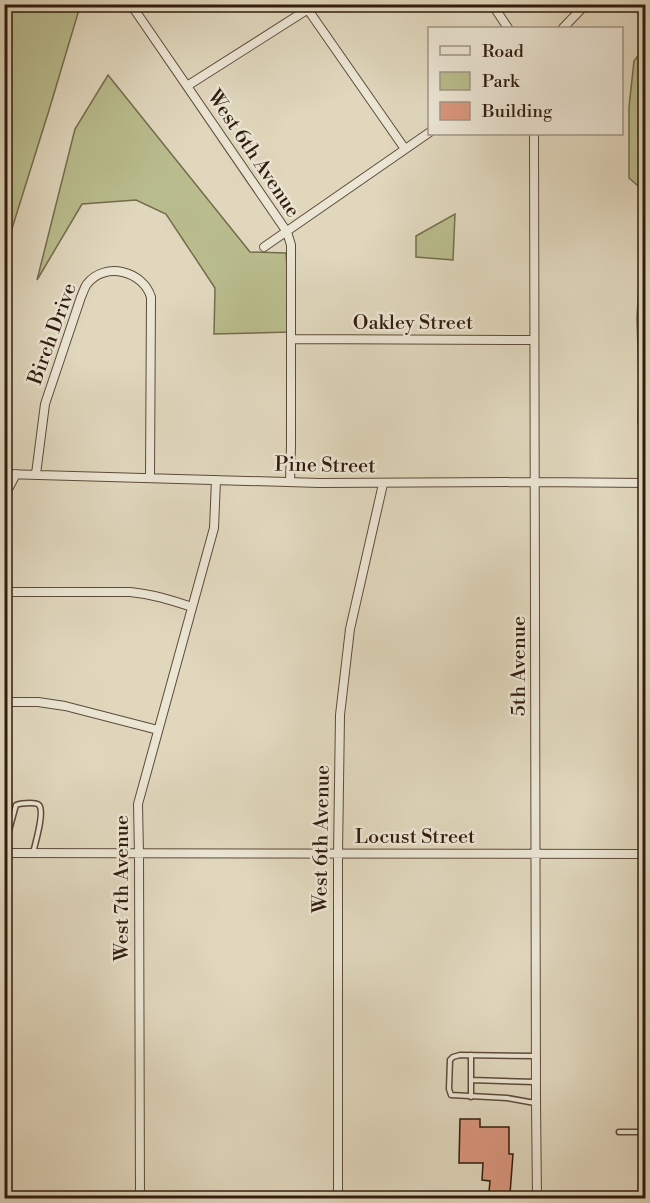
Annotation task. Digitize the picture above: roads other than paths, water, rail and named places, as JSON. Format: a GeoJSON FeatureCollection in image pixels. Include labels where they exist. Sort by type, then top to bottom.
{"type":"FeatureCollection","features":[{"type":"Feature","properties":{"kind":"street"},"geometry":{"type":"LineString","coordinates":[[187,86],[306,7],[316,4]]}},
{"type":"Feature","properties":{"kind":"street"},"geometry":{"type":"LineString","coordinates":[[492,4],[507,27]]}},
{"type":"Feature","properties":{"kind":"street"},"geometry":{"type":"LineString","coordinates":[[564,27],[586,4]]}},
{"type":"Feature","properties":{"kind":"street","name":"West 6th Avenue"},"geometry":{"type":"LineString","coordinates":[[132,6],[286,232],[291,244],[290,482]]}},
{"type":"Feature","properties":{"kind":"street"},"geometry":{"type":"LineString","coordinates":[[306,7],[405,149]]}},
{"type":"Feature","properties":{"kind":"street"},"geometry":{"type":"LineString","coordinates":[[264,247],[428,133]]}},
{"type":"Feature","properties":{"kind":"street","name":"5th Avenue"},"geometry":{"type":"LineString","coordinates":[[534,135],[537,1198]]}},
{"type":"Feature","properties":{"kind":"street","name":"Birch Drive"},"geometry":{"type":"LineString","coordinates":[[36,474],[45,404],[81,297],[88,283],[94,278],[116,271],[138,279],[149,291],[151,297],[150,478]]}},
{"type":"Feature","properties":{"kind":"street","name":"Oakley Street"},"geometry":{"type":"LineString","coordinates":[[291,339],[534,340]]}},
{"type":"Feature","properties":{"kind":"street","name":"Pine Street"},"geometry":{"type":"LineString","coordinates":[[4,474],[383,484],[645,483]]}},
{"type":"Feature","properties":{"kind":"street"},"geometry":{"type":"LineString","coordinates":[[4,497],[16,474]]}},
{"type":"Feature","properties":{"kind":"street","name":"West 7th Avenue"},"geometry":{"type":"LineString","coordinates":[[140,1198],[138,804],[214,528],[216,480]]}},
{"type":"Feature","properties":{"kind":"street","name":"West 6th Avenue"},"geometry":{"type":"LineString","coordinates":[[338,1198],[340,715],[349,639],[383,484]]}},
{"type":"Feature","properties":{"kind":"street"},"geometry":{"type":"LineString","coordinates":[[4,592],[130,592],[161,597],[192,607]]}},
{"type":"Feature","properties":{"kind":"street"},"geometry":{"type":"LineString","coordinates":[[4,702],[38,702],[65,706],[158,730]]}},
{"type":"Feature","properties":{"kind":"street","name":"Locust Street"},"geometry":{"type":"LineString","coordinates":[[4,854],[645,854]]}},
{"type":"Feature","properties":{"kind":"lane"},"geometry":{"type":"LineString","coordinates":[[4,842],[16,805],[36,803],[41,810],[40,827],[33,854]]}},
{"type":"Feature","properties":{"kind":"lane"},"geometry":{"type":"LineString","coordinates":[[471,1055],[471,1097]]}},
{"type":"Feature","properties":{"kind":"lane"},"geometry":{"type":"LineString","coordinates":[[536,1056],[453,1057],[450,1060],[448,1089],[451,1095],[507,1098],[536,1103]]}},
{"type":"Feature","properties":{"kind":"lane"},"geometry":{"type":"LineString","coordinates":[[471,1080],[536,1082]]}},
{"type":"Feature","properties":{"kind":"lane"},"geometry":{"type":"LineString","coordinates":[[619,1132],[645,1132]]}}]}
